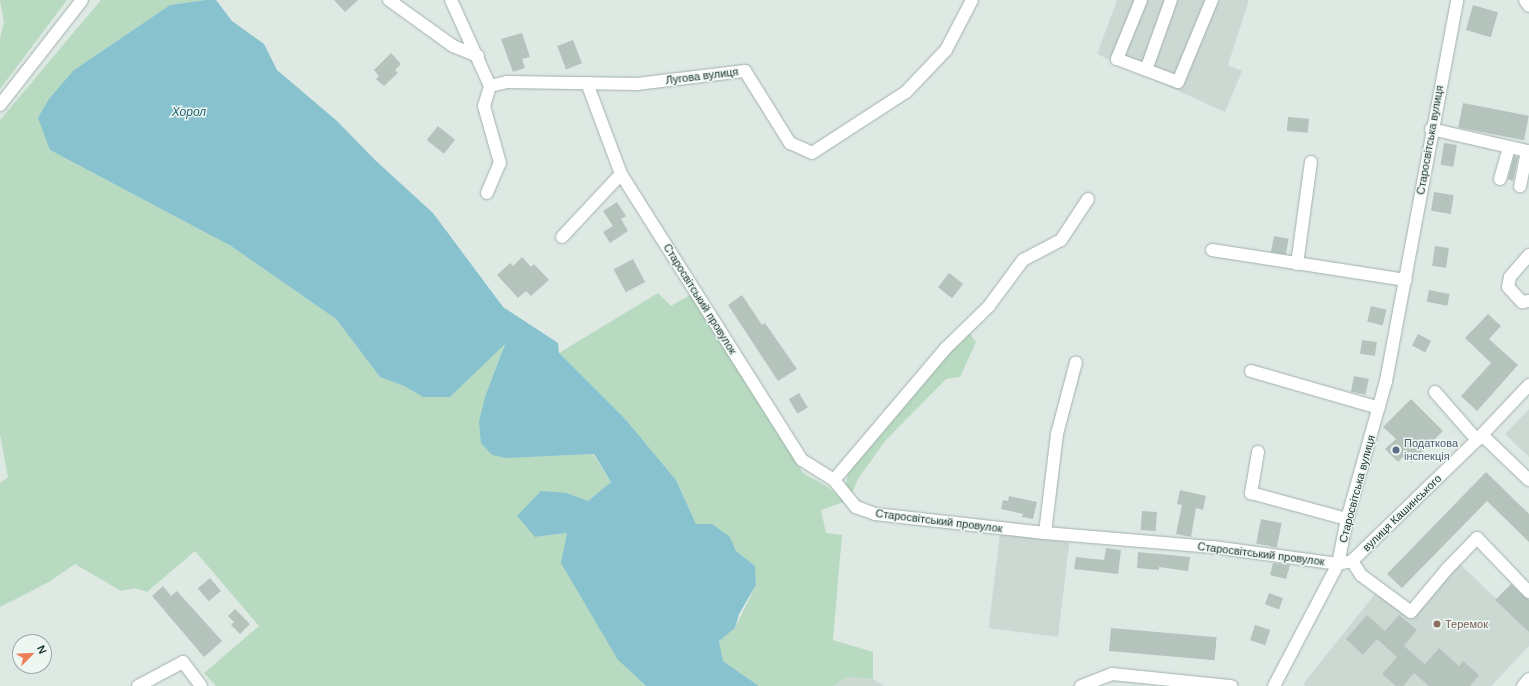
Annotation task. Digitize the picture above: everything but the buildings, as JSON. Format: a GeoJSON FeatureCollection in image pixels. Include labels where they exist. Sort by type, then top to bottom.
{"type":"FeatureCollection","features":[{"type":"Feature","properties":{"kind":"street"},"geometry":{"type":"LineString","coordinates":[[0,105],[82,0]]}},
{"type":"Feature","properties":{"kind":"street"},"geometry":{"type":"LineString","coordinates":[[389,0],[453,46],[478,56]]}},
{"type":"Feature","properties":{"kind":"street"},"geometry":{"type":"LineString","coordinates":[[451,0],[478,56],[490,86],[484,106],[500,163],[487,193]]}},
{"type":"Feature","properties":{"kind":"street","name":"Лугова вулиця"},"geometry":{"type":"LineString","coordinates":[[490,86],[507,82],[637,84],[745,71],[790,143],[812,153],[906,92],[946,50],[972,0]]}},
{"type":"Feature","properties":{"kind":"street"},"geometry":{"type":"LineString","coordinates":[[1141,0],[1117,59],[1178,82],[1212,0]]}},
{"type":"Feature","properties":{"kind":"street"},"geometry":{"type":"LineString","coordinates":[[1146,70],[1171,0]]}},
{"type":"Feature","properties":{"kind":"street","name":"Старосвітська вулиця"},"geometry":{"type":"LineString","coordinates":[[1278,684],[1338,564],[1347,519],[1379,408],[1406,280],[1432,129],[1457,0]]}},
{"type":"Feature","properties":{"kind":"street"},"geometry":{"type":"LineString","coordinates":[[1525,0],[1529,6]]}},
{"type":"Feature","properties":{"kind":"street","name":"Старосвітський провулок"},"geometry":{"type":"LineString","coordinates":[[587,83],[621,174],[802,460],[834,480],[856,507],[874,514],[1045,533],[1213,547],[1338,564]]}},
{"type":"Feature","properties":{"kind":"street"},"geometry":{"type":"LineString","coordinates":[[1432,129],[1527,151],[1520,186]]}},
{"type":"Feature","properties":{"kind":"street"},"geometry":{"type":"LineString","coordinates":[[1500,179],[1509,147]]}},
{"type":"Feature","properties":{"kind":"street"},"geometry":{"type":"LineString","coordinates":[[1297,264],[1311,162]]}},
{"type":"Feature","properties":{"kind":"street"},"geometry":{"type":"LineString","coordinates":[[562,237],[621,174]]}},
{"type":"Feature","properties":{"kind":"street"},"geometry":{"type":"LineString","coordinates":[[834,480],[945,349],[989,306],[1024,260],[1061,240],[1088,199]]}},
{"type":"Feature","properties":{"kind":"street"},"geometry":{"type":"LineString","coordinates":[[1212,250],[1406,280]]}},
{"type":"Feature","properties":{"kind":"street"},"geometry":{"type":"LineString","coordinates":[[1529,255],[1510,277],[1508,287],[1522,302],[1529,301]]}},
{"type":"Feature","properties":{"kind":"street"},"geometry":{"type":"LineString","coordinates":[[1045,533],[1057,434],[1076,362]]}},
{"type":"Feature","properties":{"kind":"street"},"geometry":{"type":"LineString","coordinates":[[1251,372],[1379,408]]}},
{"type":"Feature","properties":{"kind":"street","name":"вулиця Кашинського"},"geometry":{"type":"LineString","coordinates":[[1352,562],[1480,437],[1529,385]]}},
{"type":"Feature","properties":{"kind":"street"},"geometry":{"type":"LineString","coordinates":[[1435,392],[1480,437],[1529,480]]}},
{"type":"Feature","properties":{"kind":"street"},"geometry":{"type":"LineString","coordinates":[[1258,452],[1251,493],[1347,519]]}},
{"type":"Feature","properties":{"kind":"street"},"geometry":{"type":"LineString","coordinates":[[1338,564],[1352,562],[1361,575],[1410,612],[1446,569],[1477,538],[1529,592]]}},
{"type":"Feature","properties":{"kind":"street"},"geometry":{"type":"LineString","coordinates":[[138,686],[183,662],[201,686]]}},
{"type":"Feature","properties":{"kind":"street"},"geometry":{"type":"LineString","coordinates":[[1082,686],[1112,674],[1231,686]]}},
{"type":"Feature","properties":{"kind":"street"},"geometry":{"type":"LineString","coordinates":[[1523,686],[1529,679]]}},
{"type":"Feature","properties":{"kind":"shaded area"},"geometry":{"type":"Polygon","coordinates":[[[1117,0],[1249,0],[1228,65],[1242,71],[1225,112],[1097,54],[1117,0]]]}},
{"type":"Feature","properties":{"kind":"shaded area"},"geometry":{"type":"Polygon","coordinates":[[[1529,409],[1529,457],[1505,434],[1529,409]]]}},
{"type":"Feature","properties":{"kind":"shaded area"},"geometry":{"type":"Polygon","coordinates":[[[1000,534],[1069,543],[1058,637],[988,628],[1000,534]]]}},
{"type":"Feature","properties":{"kind":"shaded area","name":"Теремок"},"geometry":{"type":"Polygon","coordinates":[[[1458,562],[1529,631],[1529,646],[1491,686],[1306,686],[1303,684],[1375,594],[1412,616],[1458,562]]]}},
{"type":"Feature","properties":{"kind":"shaded area"},"geometry":{"type":"Polygon","coordinates":[[[848,677],[873,679],[884,686],[833,686],[848,677]]]}},
{"type":"Feature","properties":{"kind":"green space"},"geometry":{"type":"Polygon","coordinates":[[[0,0],[67,0],[0,89],[0,39],[4,22],[0,0]]]}},
{"type":"Feature","properties":{"kind":"green space"},"geometry":{"type":"Polygon","coordinates":[[[101,0],[206,0],[170,5],[74,70],[50,150],[231,246],[336,319],[380,377],[404,386],[423,397],[450,397],[505,343],[486,394],[506,458],[593,454],[611,482],[588,501],[567,493],[535,537],[568,533],[618,660],[646,686],[216,686],[204,673],[259,626],[195,551],[147,592],[135,588],[121,591],[75,564],[49,582],[0,607],[0,483],[8,477],[0,435],[0,120],[101,0]]]}},
{"type":"Feature","properties":{"kind":"green space"},"geometry":{"type":"Polygon","coordinates":[[[658,293],[671,306],[690,295],[803,473],[828,487],[840,498],[844,494],[848,474],[950,353],[970,334],[976,342],[960,377],[946,379],[885,441],[858,479],[849,500],[821,510],[826,533],[842,535],[833,640],[873,652],[873,679],[848,677],[833,686],[759,686],[723,661],[719,641],[735,628],[756,585],[755,566],[736,551],[730,537],[696,524],[676,480],[627,421],[559,353],[658,293]]]}},
{"type":"Feature","properties":{"kind":"water","name":"Хорол"},"geometry":{"type":"Polygon","coordinates":[[[216,0],[232,21],[264,44],[277,70],[337,121],[375,160],[433,213],[503,307],[558,343],[559,353],[627,421],[676,480],[696,524],[712,524],[730,537],[736,551],[755,566],[756,585],[739,614],[735,628],[719,641],[723,661],[759,686],[646,686],[618,660],[561,563],[567,533],[535,537],[517,516],[541,491],[567,493],[588,501],[611,482],[594,454],[506,458],[492,455],[481,443],[479,421],[486,394],[505,344],[450,397],[423,397],[404,386],[380,377],[336,319],[231,246],[50,150],[38,118],[49,99],[74,70],[170,5],[216,0]]]}},
{"type":"Feature","properties":{"kind":"place","name":"Податкова інспекція"},"geometry":{"type":"Point","coordinates":[1396,450]}},
{"type":"Feature","properties":{"kind":"place","name":"Теремок"},"geometry":{"type":"Point","coordinates":[1437,624]}}]}
